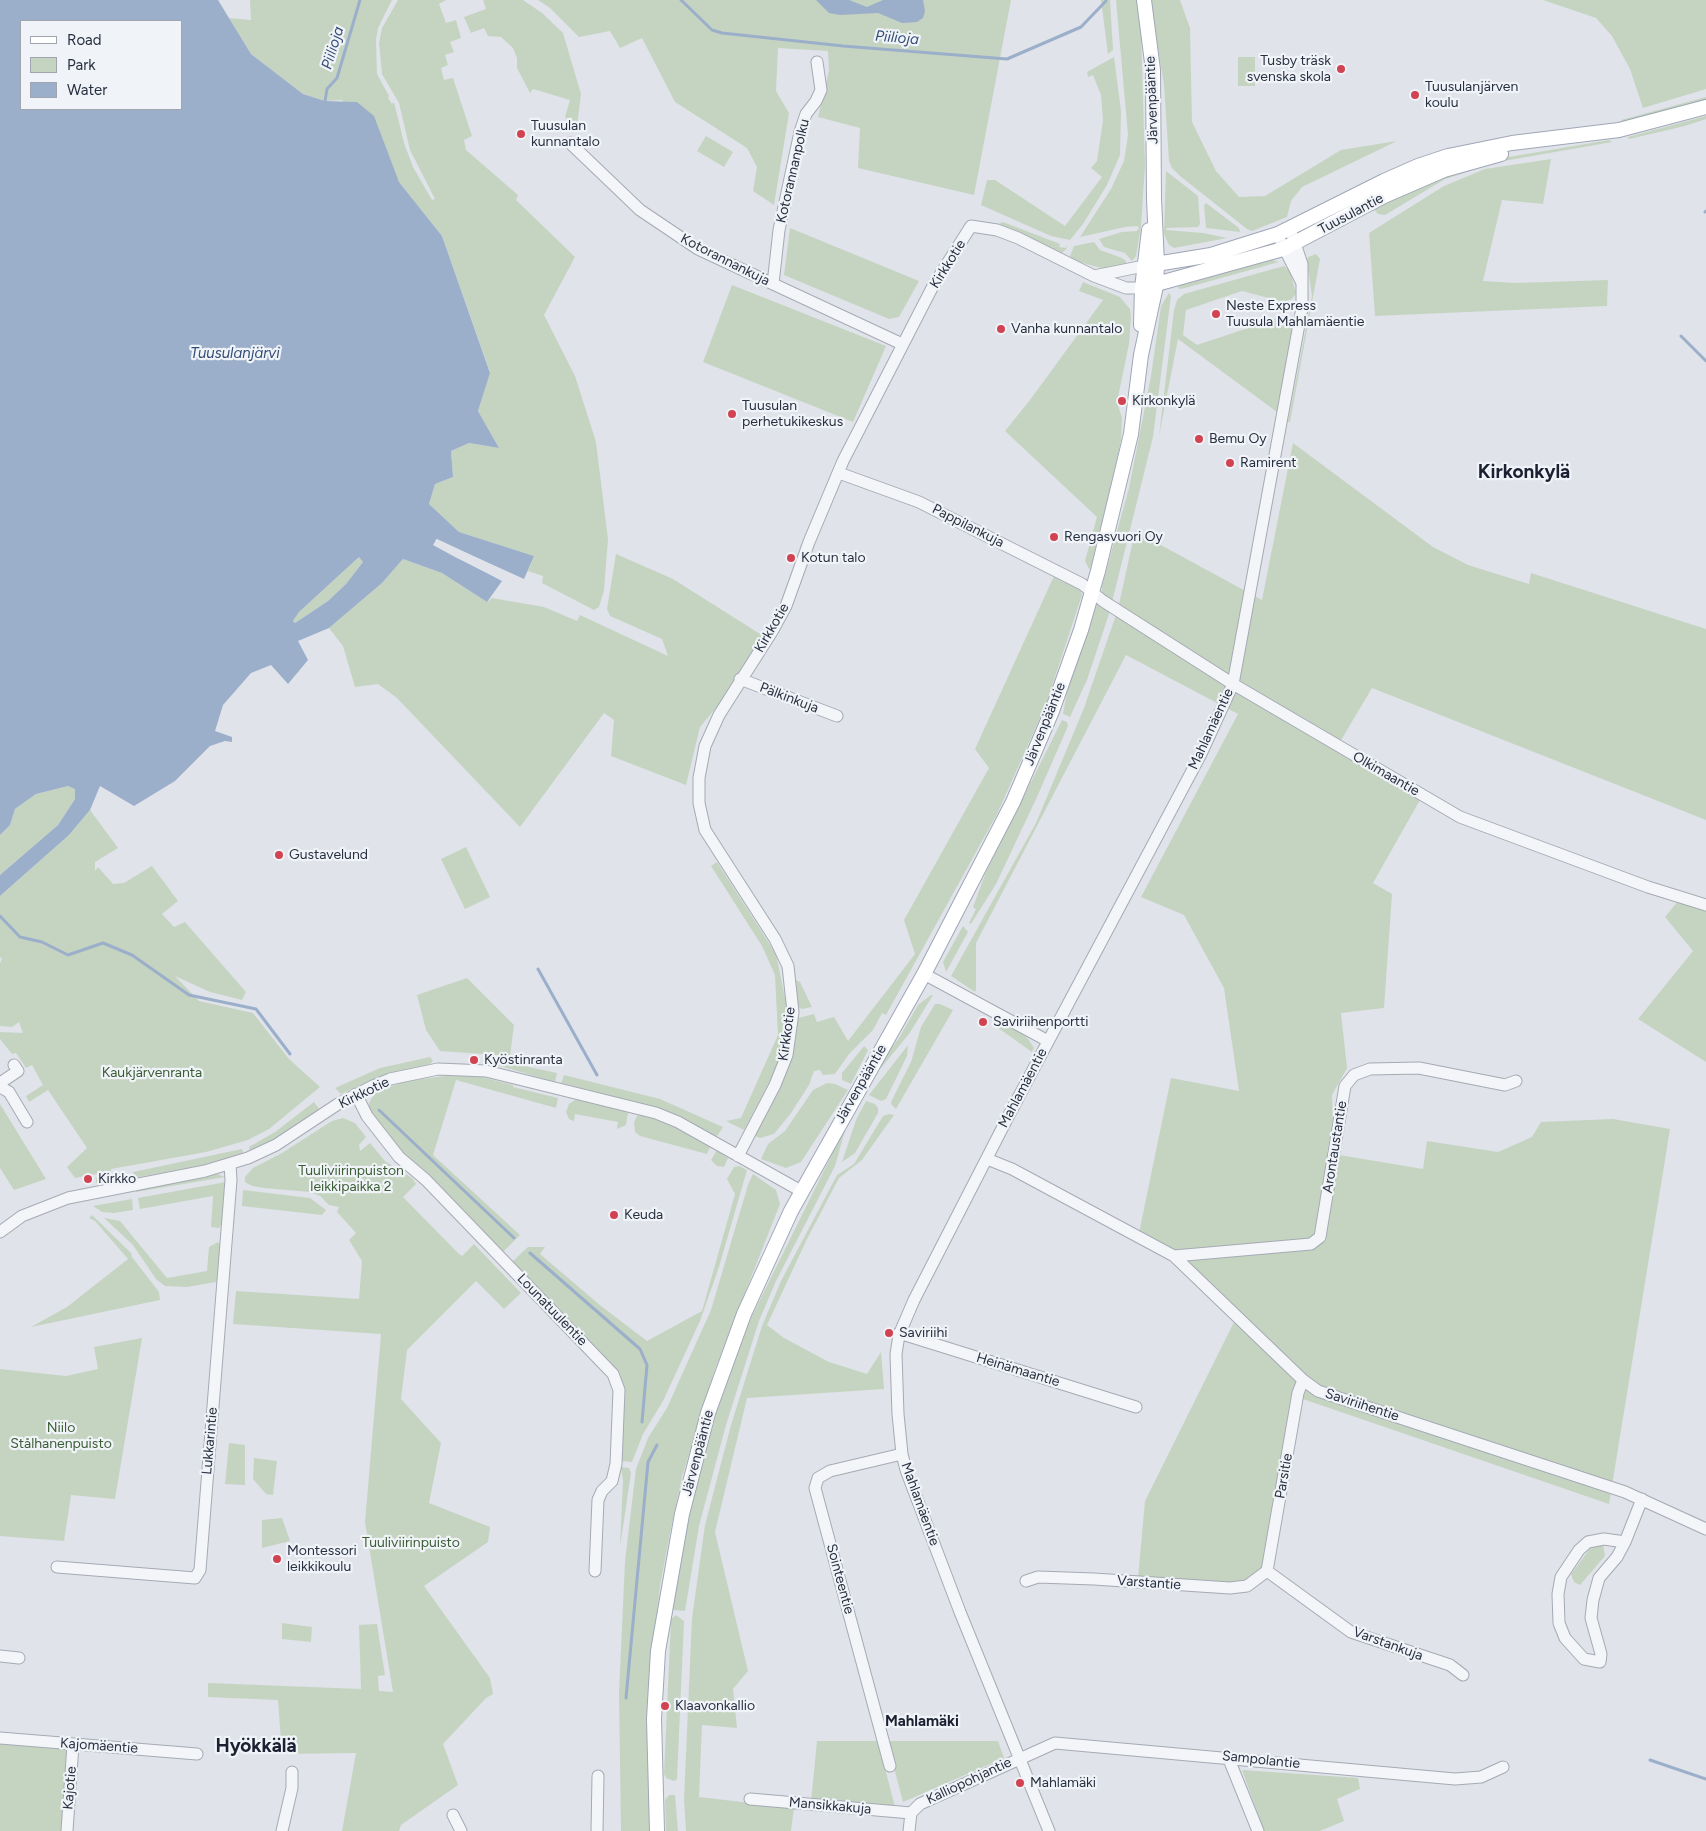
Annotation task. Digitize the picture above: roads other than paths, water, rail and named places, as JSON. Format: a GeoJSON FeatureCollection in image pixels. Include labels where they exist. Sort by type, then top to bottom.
{"type":"FeatureCollection","features":[{"type":"Feature","properties":{"kind":"main road","name":"Järvenpääntie"},"geometry":{"type":"LineString","coordinates":[[657,1831],[654,1719],[658,1651],[682,1514],[708,1412],[730,1349],[744,1314],[801,1191],[924,974],[1013,802],[1052,711],[1081,630],[1092,591],[1131,434],[1141,355],[1156,286],[1151,265],[1154,200],[1153,70],[1144,0]]}},
{"type":"Feature","properties":{"kind":"main road","name":"Tuusulantie"},"geometry":{"type":"LineString","coordinates":[[1151,265],[1211,255],[1284,231],[1418,166],[1448,156],[1512,143],[1560,139],[1619,130],[1706,107]]}},
{"type":"Feature","properties":{"kind":"main road","name":"Tuusulantie"},"geometry":{"type":"LineString","coordinates":[[1142,288],[1156,286],[1290,246],[1384,196],[1444,170],[1560,139]]}},
{"type":"Feature","properties":{"kind":"main road","name":"Järvenpääntie"},"geometry":{"type":"LineString","coordinates":[[1141,355],[1142,288],[1151,265]]}},
{"type":"Feature","properties":{"kind":"street","name":"Kotorannanpolku"},"geometry":{"type":"LineString","coordinates":[[772,284],[780,230],[800,132],[806,114],[816,101],[820,90],[818,62]]}},
{"type":"Feature","properties":{"kind":"street","name":"Kotorannankuja"},"geometry":{"type":"LineString","coordinates":[[570,143],[640,210],[667,230],[698,249],[902,344]]}},
{"type":"Feature","properties":{"kind":"street","name":"Kirkkotie"},"geometry":{"type":"LineString","coordinates":[[738,1156],[775,1085],[784,1062],[793,1012],[788,966],[762,919],[714,847],[705,830],[699,803],[699,778],[706,746],[718,714],[773,630],[786,606],[808,542],[839,473],[902,344],[933,286],[971,226],[997,230],[1018,238],[1094,276],[1126,288],[1142,288]]}},
{"type":"Feature","properties":{"kind":"street","name":"Mahlamäentie"},"geometry":{"type":"LineString","coordinates":[[1049,1831],[920,1508],[902,1454],[898,1414],[896,1354],[899,1333],[1048,1041],[1201,754],[1233,684],[1302,308],[1303,284],[1284,231]]}},
{"type":"Feature","properties":{"kind":"street"},"geometry":{"type":"LineString","coordinates":[[1094,276],[1151,265]]}},
{"type":"Feature","properties":{"kind":"street","name":"Pappilankuja"},"geometry":{"type":"LineString","coordinates":[[839,473],[920,502],[1092,591]]}},
{"type":"Feature","properties":{"kind":"street","name":"Olkimaantie"},"geometry":{"type":"LineString","coordinates":[[1092,591],[1109,605],[1233,684],[1460,817],[1648,887],[1706,905]]}},
{"type":"Feature","properties":{"kind":"street","name":"Pälkinkuja"},"geometry":{"type":"LineString","coordinates":[[740,679],[838,716]]}},
{"type":"Feature","properties":{"kind":"street"},"geometry":{"type":"LineString","coordinates":[[924,974],[1048,1041]]}},
{"type":"Feature","properties":{"kind":"street","name":"Arontaustantie"},"geometry":{"type":"LineString","coordinates":[[1174,1256],[1311,1244],[1320,1237],[1345,1086],[1354,1075],[1370,1069],[1419,1068],[1505,1085],[1516,1081]]}},
{"type":"Feature","properties":{"kind":"street","name":"Kirkkotie"},"geometry":{"type":"LineString","coordinates":[[0,1232],[22,1216],[68,1198],[230,1164],[276,1145],[356,1094],[390,1079],[438,1069],[486,1071],[656,1113],[801,1191]]}},
{"type":"Feature","properties":{"kind":"street"},"geometry":{"type":"LineString","coordinates":[[17,1087],[12,1071],[1,1088],[9,1092],[28,1122]]}},
{"type":"Feature","properties":{"kind":"street","name":"Lounatuulentie"},"geometry":{"type":"LineString","coordinates":[[356,1094],[367,1116],[399,1157],[426,1180],[613,1374],[619,1390],[616,1464],[612,1481],[602,1491],[598,1500],[595,1572]]}},
{"type":"Feature","properties":{"kind":"street","name":"Saviriihentie"},"geometry":{"type":"LineString","coordinates":[[987,1158],[1174,1256],[1303,1380],[1318,1391],[1642,1499],[1706,1528]]}},
{"type":"Feature","properties":{"kind":"street","name":"Lukkarintie"},"geometry":{"type":"LineString","coordinates":[[57,1568],[195,1578],[200,1570],[231,1180],[230,1164]]}},
{"type":"Feature","properties":{"kind":"street","name":"Heinämaantie"},"geometry":{"type":"LineString","coordinates":[[899,1333],[1136,1407]]}},
{"type":"Feature","properties":{"kind":"street","name":"Parsitie"},"geometry":{"type":"LineString","coordinates":[[1267,1572],[1298,1393],[1303,1380]]}},
{"type":"Feature","properties":{"kind":"street","name":"Sointeentie"},"geometry":{"type":"LineString","coordinates":[[890,1766],[815,1488],[818,1478],[830,1472],[902,1454]]}},
{"type":"Feature","properties":{"kind":"street"},"geometry":{"type":"LineString","coordinates":[[1625,1542],[1597,1539],[1588,1542],[1579,1550],[1561,1577],[1558,1594],[1559,1623],[1565,1638],[1584,1659],[1600,1662],[1602,1654],[1591,1618],[1593,1600],[1599,1578],[1618,1557],[1625,1542],[1642,1499]]}},
{"type":"Feature","properties":{"kind":"street","name":"Varstantie"},"geometry":{"type":"LineString","coordinates":[[1026,1581],[1038,1577],[1230,1588],[1247,1586],[1267,1572]]}},
{"type":"Feature","properties":{"kind":"street","name":"Varstankuja"},"geometry":{"type":"LineString","coordinates":[[1267,1572],[1351,1632],[1450,1665],[1463,1675]]}},
{"type":"Feature","properties":{"kind":"street"},"geometry":{"type":"LineString","coordinates":[[0,1656],[19,1658]]}},
{"type":"Feature","properties":{"kind":"street","name":"Kajomäentie"},"geometry":{"type":"LineString","coordinates":[[0,1738],[197,1754]]}},
{"type":"Feature","properties":{"kind":"street","name":"Sampolantie"},"geometry":{"type":"LineString","coordinates":[[1018,1757],[1055,1742],[1455,1779],[1481,1777],[1503,1767]]}},
{"type":"Feature","properties":{"kind":"street","name":"Kajotie"},"geometry":{"type":"LineString","coordinates":[[67,1831],[74,1745]]}},
{"type":"Feature","properties":{"kind":"street","name":"Kalliopohjantie"},"geometry":{"type":"LineString","coordinates":[[909,1831],[911,1813],[920,1804],[1018,1757]]}},
{"type":"Feature","properties":{"kind":"street"},"geometry":{"type":"LineString","coordinates":[[1228,1757],[1258,1831]]}},
{"type":"Feature","properties":{"kind":"street"},"geometry":{"type":"LineString","coordinates":[[282,1831],[292,1788],[292,1772]]}},
{"type":"Feature","properties":{"kind":"street"},"geometry":{"type":"LineString","coordinates":[[597,1831],[598,1776]]}},
{"type":"Feature","properties":{"kind":"street","name":"Mansikkakuja"},"geometry":{"type":"LineString","coordinates":[[750,1799],[911,1813]]}},
{"type":"Feature","properties":{"kind":"street"},"geometry":{"type":"LineString","coordinates":[[453,1815],[461,1831]]}},
{"type":"Feature","properties":{"kind":"water","name":"Tuusulanjärvi"},"geometry":{"type":"Polygon","coordinates":[[[0,0],[218,0],[251,54],[303,94],[325,101],[357,102],[374,116],[399,182],[442,236],[490,373],[478,411],[499,448],[469,443],[451,451],[453,477],[435,484],[429,504],[459,532],[534,556],[524,579],[436,539],[434,545],[502,581],[487,602],[442,573],[403,559],[382,583],[329,628],[298,641],[308,660],[288,684],[271,665],[251,673],[223,705],[215,731],[232,737],[232,742],[225,741],[210,746],[175,781],[134,806],[100,786],[90,810],[69,835],[0,896],[0,875],[58,825],[75,799],[75,789],[68,786],[36,794],[15,809],[10,825],[0,835],[0,0]],[[359,557],[299,612],[293,621],[295,623],[328,601],[346,584],[363,562],[359,557]]]}},
{"type":"Feature","properties":{"kind":"water"},"geometry":{"type":"Polygon","coordinates":[[[816,0],[849,0],[867,7],[883,0],[923,0],[925,11],[923,18],[917,22],[902,23],[878,13],[840,15],[829,13],[816,0]]]}},
{"type":"Feature","properties":{"kind":"waterway","name":"Piilioja"},"geometry":{"type":"LineString","coordinates":[[325,101],[327,89],[337,78],[360,0]]}},
{"type":"Feature","properties":{"kind":"waterway","name":"Piilioja"},"geometry":{"type":"LineString","coordinates":[[681,0],[712,30],[722,33],[843,46],[1007,59],[1081,27],[1106,1]]}},
{"type":"Feature","properties":{"kind":"waterway"},"geometry":{"type":"LineString","coordinates":[[1681,336],[1706,361]]}},
{"type":"Feature","properties":{"kind":"waterway"},"geometry":{"type":"LineString","coordinates":[[0,916],[20,937],[42,942],[68,955],[103,943],[132,955],[189,995],[256,1009],[290,1054]]}},
{"type":"Feature","properties":{"kind":"waterway"},"geometry":{"type":"LineString","coordinates":[[538,969],[597,1075]]}},
{"type":"Feature","properties":{"kind":"waterway"},"geometry":{"type":"LineString","coordinates":[[379,1110],[514,1238]]}},
{"type":"Feature","properties":{"kind":"waterway"},"geometry":{"type":"LineString","coordinates":[[530,1253],[640,1349],[647,1365],[642,1422]]}},
{"type":"Feature","properties":{"kind":"waterway"},"geometry":{"type":"LineString","coordinates":[[626,1698],[648,1462],[657,1445]]}},
{"type":"Feature","properties":{"kind":"waterway"},"geometry":{"type":"LineString","coordinates":[[1650,1760],[1706,1779]]}},
{"type":"Feature","properties":{"kind":"place","name":"Tusby träsk svenska skola"},"geometry":{"type":"Point","coordinates":[1341,69]}},
{"type":"Feature","properties":{"kind":"place","name":"Tuusulanjärven koulu"},"geometry":{"type":"Point","coordinates":[1415,95]}},
{"type":"Feature","properties":{"kind":"place","name":"Tuusulan kunnantalo"},"geometry":{"type":"Point","coordinates":[521,134]}},
{"type":"Feature","properties":{"kind":"place","name":"Neste Express Tuusula Mahlamäentie"},"geometry":{"type":"Point","coordinates":[1216,314]}},
{"type":"Feature","properties":{"kind":"place","name":"Vanha kunnantalo"},"geometry":{"type":"Point","coordinates":[1001,329]}},
{"type":"Feature","properties":{"kind":"place","name":"Kirkonkylä"},"geometry":{"type":"Point","coordinates":[1122,401]}},
{"type":"Feature","properties":{"kind":"place","name":"Tuusulan perhetukikeskus"},"geometry":{"type":"Point","coordinates":[732,414]}},
{"type":"Feature","properties":{"kind":"place","name":"Bemu Oy"},"geometry":{"type":"Point","coordinates":[1199,439]}},
{"type":"Feature","properties":{"kind":"place","name":"Ramirent"},"geometry":{"type":"Point","coordinates":[1230,463]}},
{"type":"Feature","properties":{"kind":"place","name":"Rengasvuori Oy"},"geometry":{"type":"Point","coordinates":[1054,537]}},
{"type":"Feature","properties":{"kind":"place","name":"Kotun talo"},"geometry":{"type":"Point","coordinates":[791,558]}},
{"type":"Feature","properties":{"kind":"place","name":"Gustavelund"},"geometry":{"type":"Point","coordinates":[279,855]}},
{"type":"Feature","properties":{"kind":"place","name":"Saviriihenportti"},"geometry":{"type":"Point","coordinates":[983,1022]}},
{"type":"Feature","properties":{"kind":"place","name":"Kyöstinranta"},"geometry":{"type":"Point","coordinates":[474,1060]}},
{"type":"Feature","properties":{"kind":"place","name":"Kirkko"},"geometry":{"type":"Point","coordinates":[88,1179]}},
{"type":"Feature","properties":{"kind":"place","name":"Keuda"},"geometry":{"type":"Point","coordinates":[614,1215]}},
{"type":"Feature","properties":{"kind":"place","name":"Saviriihi"},"geometry":{"type":"Point","coordinates":[889,1333]}},
{"type":"Feature","properties":{"kind":"place","name":"Montessori leikkikoulu"},"geometry":{"type":"Point","coordinates":[277,1559]}},
{"type":"Feature","properties":{"kind":"place","name":"Klaavonkallio"},"geometry":{"type":"Point","coordinates":[665,1706]}},
{"type":"Feature","properties":{"kind":"place","name":"Mahlamäki"},"geometry":{"type":"Point","coordinates":[1020,1783]}},
{"type":"Feature","properties":{"kind":"district","name":"Kirkonkylä"},"geometry":{"type":"Point","coordinates":[1524,472]}},
{"type":"Feature","properties":{"kind":"district","name":"Mahlamäki"},"geometry":{"type":"Point","coordinates":[922,1722]}},
{"type":"Feature","properties":{"kind":"district","name":"Hyökkälä"},"geometry":{"type":"Point","coordinates":[256,1746]}},
{"type":"Feature","properties":{"kind":"park label","name":"Kaukjärvenranta"},"geometry":{"type":"Point","coordinates":[152,1073]}},
{"type":"Feature","properties":{"kind":"park label","name":"Tuuliviirinpuiston leikkipaikka 2"},"geometry":{"type":"Point","coordinates":[351,1180]}},
{"type":"Feature","properties":{"kind":"park label","name":"Niilo Stålhanenpuisto"},"geometry":{"type":"Point","coordinates":[61,1436]}},
{"type":"Feature","properties":{"kind":"park label","name":"Tuuliviirinpuisto"},"geometry":{"type":"Point","coordinates":[411,1543]}}]}
